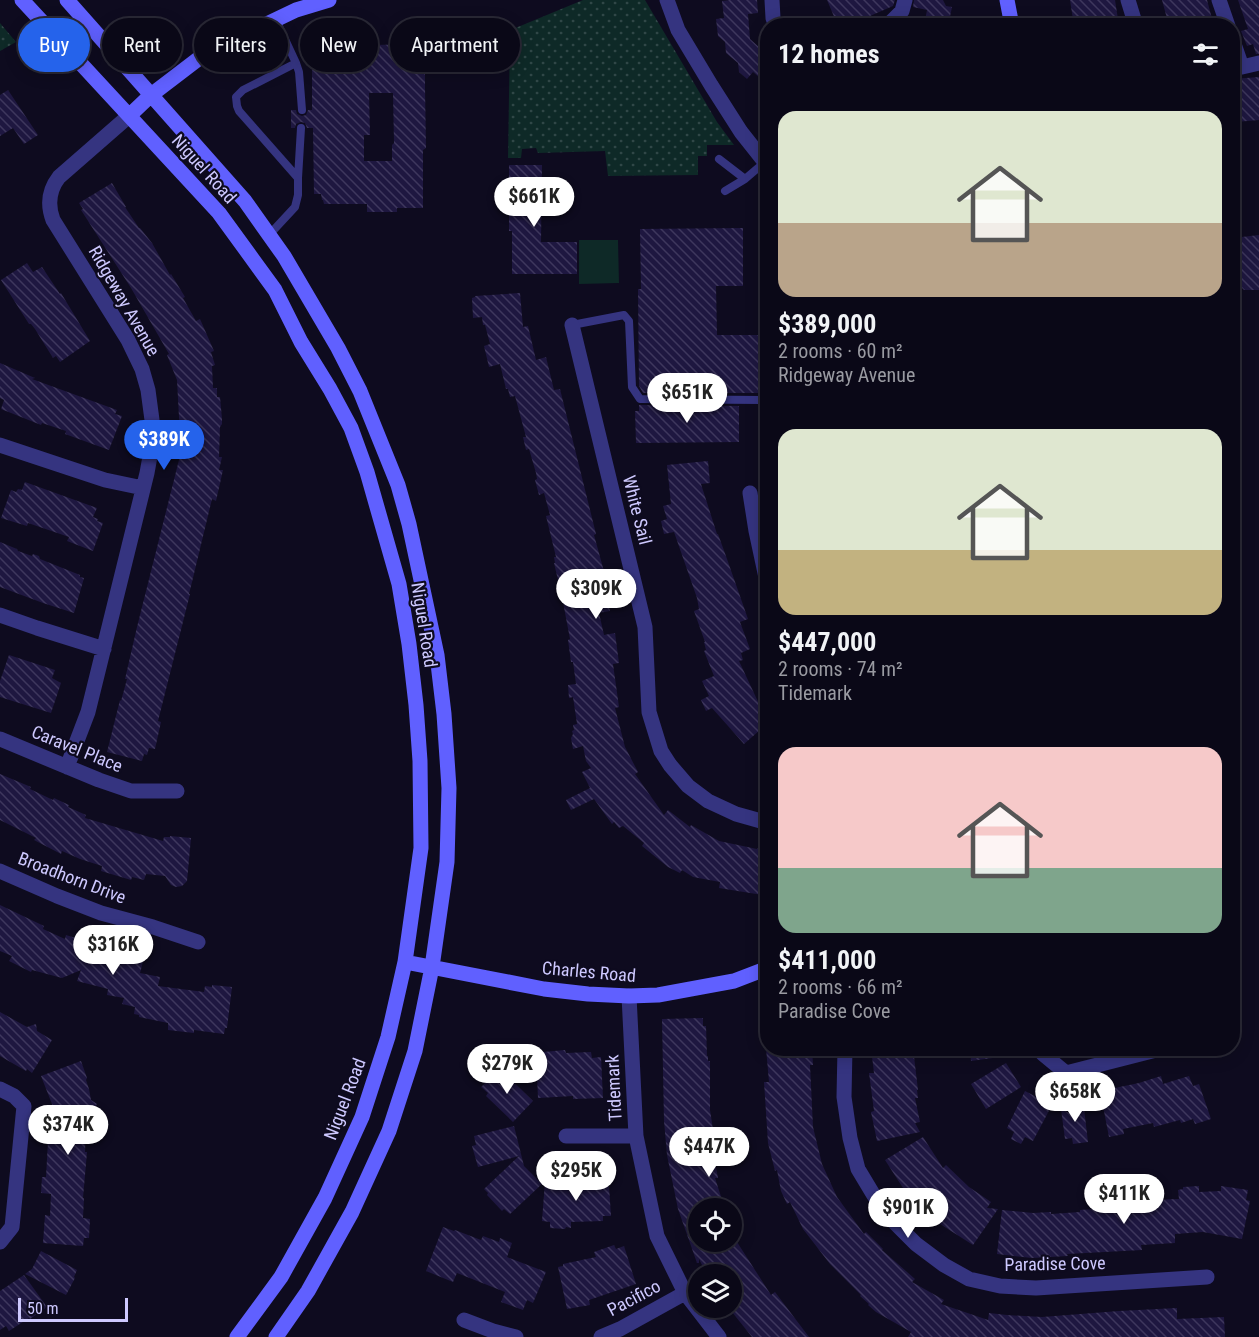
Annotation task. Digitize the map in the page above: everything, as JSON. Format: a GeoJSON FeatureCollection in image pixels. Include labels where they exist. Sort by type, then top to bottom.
{"type":"FeatureCollection","features":[{"type":"Feature","properties":{"kind":"main road","name":"Niguel Road"},"geometry":{"type":"LineString","coordinates":[[22,0],[219,213],[276,290],[302,342],[351,428],[367,472],[399,584],[410,644],[420,761],[420,848],[405,962],[388,1037],[362,1117],[325,1198],[281,1277],[237,1337]]}},
{"type":"Feature","properties":{"kind":"main road","name":"Niguel Road"},"geometry":{"type":"LineString","coordinates":[[67,0],[245,201],[284,256],[338,348],[360,391],[398,485],[437,655],[449,788],[447,862],[432,967],[415,1051],[389,1131],[352,1212],[308,1291],[276,1337]]}},
{"type":"Feature","properties":{"kind":"main road","name":"Ridgeway Avenue"},"geometry":{"type":"LineString","coordinates":[[280,18],[296,10],[329,0]]}},
{"type":"Feature","properties":{"kind":"main road"},"geometry":{"type":"LineString","coordinates":[[1007,0],[1010,18]]}},
{"type":"Feature","properties":{"kind":"main road","name":"Ridgeway Avenue"},"geometry":{"type":"LineString","coordinates":[[130,115],[151,95],[194,63]]}},
{"type":"Feature","properties":{"kind":"main road","name":"Charles Road"},"geometry":{"type":"LineString","coordinates":[[405,962],[544,989],[629,996],[658,996],[734,981],[760,971]]}},
{"type":"Feature","properties":{"kind":"street"},"geometry":{"type":"LineString","coordinates":[[667,0],[678,30],[705,76],[741,132],[760,156]]}},
{"type":"Feature","properties":{"kind":"street"},"geometry":{"type":"LineString","coordinates":[[772,0],[773,18]]}},
{"type":"Feature","properties":{"kind":"street"},"geometry":{"type":"LineString","coordinates":[[895,18],[902,11],[905,0]]}},
{"type":"Feature","properties":{"kind":"street"},"geometry":{"type":"LineString","coordinates":[[1128,0],[1134,18]]}},
{"type":"Feature","properties":{"kind":"street"},"geometry":{"type":"LineString","coordinates":[[1220,0],[1226,18]]}},
{"type":"Feature","properties":{"kind":"street"},"geometry":{"type":"LineString","coordinates":[[1240,66],[1259,63]]}},
{"type":"Feature","properties":{"kind":"street","name":"Ridgeway Avenue"},"geometry":{"type":"LineString","coordinates":[[67,766],[88,712],[104,649],[151,451],[152,420],[141,369],[128,340],[53,220],[49,203],[52,189],[59,177],[130,115]]}},
{"type":"Feature","properties":{"kind":"street","name":"White Sail"},"geometry":{"type":"LineString","coordinates":[[573,325],[645,627],[649,712],[661,751],[688,786],[708,801],[736,814],[760,821]]}},
{"type":"Feature","properties":{"kind":"street"},"geometry":{"type":"LineString","coordinates":[[0,445],[105,480],[143,488]]}},
{"type":"Feature","properties":{"kind":"street"},"geometry":{"type":"LineString","coordinates":[[750,493],[760,550]]}},
{"type":"Feature","properties":{"kind":"street"},"geometry":{"type":"LineString","coordinates":[[0,615],[104,649]]}},
{"type":"Feature","properties":{"kind":"street","name":"Caravel Place"},"geometry":{"type":"LineString","coordinates":[[0,739],[131,791],[177,791]]}},
{"type":"Feature","properties":{"kind":"street","name":"Broadhorn Drive"},"geometry":{"type":"LineString","coordinates":[[0,871],[101,913],[198,942]]}},
{"type":"Feature","properties":{"kind":"street","name":"Tidemark"},"geometry":{"type":"LineString","coordinates":[[629,996],[636,1136],[657,1236],[685,1293],[719,1337]]}},
{"type":"Feature","properties":{"kind":"street","name":"Paradise Cove"},"geometry":{"type":"LineString","coordinates":[[845,1056],[844,1097],[850,1138],[858,1169],[893,1221],[916,1244],[944,1265],[969,1279],[1000,1286],[1036,1288],[1207,1277]]}},
{"type":"Feature","properties":{"kind":"street"},"geometry":{"type":"LineString","coordinates":[[1045,1056],[1066,1073],[1133,1056]]}},
{"type":"Feature","properties":{"kind":"street"},"geometry":{"type":"LineString","coordinates":[[0,1089],[14,1096],[24,1106],[12,1227],[0,1242]]}},
{"type":"Feature","properties":{"kind":"street"},"geometry":{"type":"LineString","coordinates":[[566,1136],[636,1136]]}},
{"type":"Feature","properties":{"kind":"street","name":"Pacifico"},"geometry":{"type":"LineString","coordinates":[[601,1337],[685,1293]]}},
{"type":"Feature","properties":{"kind":"street"},"geometry":{"type":"LineString","coordinates":[[464,1320],[516,1337]]}},
{"type":"Feature","properties":{"kind":"lane"},"geometry":{"type":"LineString","coordinates":[[288,46],[299,72],[302,110]]}},
{"type":"Feature","properties":{"kind":"lane"},"geometry":{"type":"LineString","coordinates":[[296,63],[243,90],[237,97],[237,106],[298,178]]}},
{"type":"Feature","properties":{"kind":"lane"},"geometry":{"type":"LineString","coordinates":[[268,235],[295,207],[298,195],[301,128]]}},
{"type":"Feature","properties":{"kind":"lane"},"geometry":{"type":"LineString","coordinates":[[719,159],[745,179]]}},
{"type":"Feature","properties":{"kind":"lane"},"geometry":{"type":"LineString","coordinates":[[726,191],[760,168]]}},
{"type":"Feature","properties":{"kind":"lane"},"geometry":{"type":"LineString","coordinates":[[573,325],[624,315],[629,321],[632,387],[640,399],[760,400]]}},
{"type":"Feature","properties":{"kind":"green space"},"geometry":{"type":"Polygon","coordinates":[[[583,0],[645,0],[717,122],[734,145],[707,145],[707,156],[698,156],[698,175],[608,176],[605,151],[538,153],[536,148],[522,149],[521,158],[508,158],[509,72],[520,72],[520,26],[583,0]]]}},
{"type":"Feature","properties":{"kind":"green space"},"geometry":{"type":"Polygon","coordinates":[[[0,23],[16,42],[0,51],[0,23]]]}},
{"type":"Feature","properties":{"kind":"green space"},"geometry":{"type":"Polygon","coordinates":[[[579,240],[618,240],[619,283],[579,284],[579,240]]]}},
{"type":"Feature","properties":{"kind":"building"},"geometry":{"type":"Polygon","coordinates":[[[757,0],[758,13],[748,14],[750,39],[760,48],[760,78],[753,72],[747,79],[739,72],[738,63],[726,53],[725,42],[718,36],[716,19],[724,18],[722,1],[757,0]]]}},
{"type":"Feature","properties":{"kind":"building"},"geometry":{"type":"Polygon","coordinates":[[[827,0],[895,0],[893,6],[865,18],[835,18],[827,0]]]}},
{"type":"Feature","properties":{"kind":"building"},"geometry":{"type":"Polygon","coordinates":[[[914,0],[943,0],[946,6],[952,7],[950,18],[926,18],[927,10],[913,7],[914,0]]]}},
{"type":"Feature","properties":{"kind":"building"},"geometry":{"type":"Polygon","coordinates":[[[1070,0],[1115,0],[1118,18],[1073,18],[1070,0]]]}},
{"type":"Feature","properties":{"kind":"building"},"geometry":{"type":"Polygon","coordinates":[[[1162,0],[1207,0],[1212,18],[1167,18],[1162,0]]]}},
{"type":"Feature","properties":{"kind":"building"},"geometry":{"type":"Polygon","coordinates":[[[1238,0],[1259,0],[1259,54],[1256,54],[1253,44],[1247,46],[1241,31],[1248,29],[1238,0]]]}},
{"type":"Feature","properties":{"kind":"building"},"geometry":{"type":"Polygon","coordinates":[[[378,45],[390,45],[390,72],[425,72],[426,148],[423,150],[423,208],[397,208],[397,212],[367,212],[367,204],[324,204],[321,194],[314,194],[313,128],[307,128],[305,123],[301,122],[296,124],[295,128],[291,128],[291,110],[296,110],[297,114],[302,116],[306,115],[308,110],[312,110],[312,72],[378,72],[378,45]],[[369,93],[370,135],[364,135],[364,161],[392,161],[393,93],[369,93]]]}},
{"type":"Feature","properties":{"kind":"building"},"geometry":{"type":"Polygon","coordinates":[[[1259,77],[1259,120],[1240,122],[1240,78],[1259,77]]]}},
{"type":"Feature","properties":{"kind":"building"},"geometry":{"type":"Polygon","coordinates":[[[8,90],[38,135],[24,144],[13,128],[0,136],[0,95],[8,90]]]}},
{"type":"Feature","properties":{"kind":"building"},"geometry":{"type":"Polygon","coordinates":[[[509,165],[542,165],[541,242],[577,242],[577,274],[512,274],[512,231],[509,231],[509,165]]]}},
{"type":"Feature","properties":{"kind":"building"},"geometry":{"type":"Polygon","coordinates":[[[112,183],[125,207],[152,243],[185,297],[183,298],[196,321],[200,319],[214,351],[211,352],[215,365],[212,366],[213,388],[217,388],[217,397],[220,397],[222,419],[219,457],[222,457],[219,470],[223,470],[216,501],[212,499],[158,721],[161,722],[155,749],[149,748],[142,761],[107,752],[127,679],[125,679],[137,627],[185,436],[180,436],[177,380],[167,355],[169,354],[131,288],[81,210],[83,209],[79,203],[112,183]]]}},
{"type":"Feature","properties":{"kind":"building"},"geometry":{"type":"Polygon","coordinates":[[[743,228],[743,286],[716,286],[717,335],[760,335],[760,393],[643,393],[639,386],[640,229],[743,228]]]}},
{"type":"Feature","properties":{"kind":"building"},"geometry":{"type":"Polygon","coordinates":[[[1259,235],[1259,290],[1244,290],[1240,286],[1240,237],[1259,235]]]}},
{"type":"Feature","properties":{"kind":"building"},"geometry":{"type":"Polygon","coordinates":[[[27,263],[33,272],[42,267],[90,341],[60,362],[56,356],[53,358],[1,280],[27,263]]]}},
{"type":"Feature","properties":{"kind":"building"},"geometry":{"type":"Polygon","coordinates":[[[520,293],[523,327],[528,326],[536,360],[546,357],[554,390],[560,389],[605,575],[603,576],[610,611],[599,613],[604,635],[615,633],[619,663],[613,664],[619,707],[615,708],[625,747],[638,772],[635,774],[664,815],[668,810],[690,827],[691,825],[719,841],[760,848],[760,895],[719,888],[720,882],[693,877],[682,870],[680,873],[668,867],[642,846],[644,843],[623,826],[619,828],[614,822],[612,824],[594,799],[571,810],[566,800],[590,788],[582,772],[591,768],[586,761],[583,746],[573,749],[571,738],[573,725],[577,724],[573,697],[569,698],[568,685],[576,684],[568,640],[570,639],[554,563],[554,557],[556,557],[546,516],[550,515],[544,493],[539,495],[535,480],[537,479],[536,473],[529,449],[526,450],[523,437],[526,437],[515,396],[510,397],[506,389],[500,364],[489,367],[484,346],[490,344],[485,325],[483,325],[482,317],[473,318],[472,298],[520,293]]]}},
{"type":"Feature","properties":{"kind":"building"},"geometry":{"type":"Polygon","coordinates":[[[0,363],[35,378],[32,379],[117,410],[115,414],[122,416],[109,450],[65,434],[66,431],[42,423],[41,425],[1,409],[4,400],[0,398],[0,363]]]}},
{"type":"Feature","properties":{"kind":"building"},"geometry":{"type":"Polygon","coordinates":[[[639,405],[739,406],[739,442],[636,443],[635,411],[639,411],[639,405]]]}},
{"type":"Feature","properties":{"kind":"building"},"geometry":{"type":"Polygon","coordinates":[[[708,461],[710,483],[701,484],[748,619],[740,622],[750,649],[741,653],[743,660],[739,661],[760,706],[760,730],[744,744],[712,708],[706,711],[701,700],[709,696],[702,681],[714,676],[704,651],[706,650],[705,642],[694,611],[699,609],[697,598],[674,532],[664,534],[661,521],[667,519],[663,506],[671,504],[667,465],[708,461]]]}},
{"type":"Feature","properties":{"kind":"building"},"geometry":{"type":"Polygon","coordinates":[[[25,482],[97,508],[93,517],[103,523],[93,551],[67,541],[69,537],[28,523],[27,526],[1,518],[11,490],[16,492],[18,489],[22,490],[25,482]]]}},
{"type":"Feature","properties":{"kind":"building"},"geometry":{"type":"Polygon","coordinates":[[[0,542],[18,551],[39,556],[40,559],[84,578],[74,613],[0,587],[0,542]]]}},
{"type":"Feature","properties":{"kind":"building"},"geometry":{"type":"Polygon","coordinates":[[[9,655],[55,670],[52,678],[61,683],[51,713],[0,697],[0,681],[9,655]]]}},
{"type":"Feature","properties":{"kind":"building"},"geometry":{"type":"Polygon","coordinates":[[[0,774],[31,787],[30,789],[53,800],[54,798],[69,805],[68,807],[86,815],[85,818],[163,841],[164,837],[170,836],[191,838],[187,881],[182,886],[176,887],[171,885],[165,876],[146,874],[144,880],[132,877],[131,880],[101,871],[102,866],[62,851],[61,854],[34,840],[36,838],[0,820],[0,774]]]}},
{"type":"Feature","properties":{"kind":"building"},"geometry":{"type":"Polygon","coordinates":[[[0,905],[65,939],[66,935],[111,948],[109,954],[143,962],[140,973],[160,977],[158,986],[204,992],[205,986],[232,987],[227,1028],[224,1034],[194,1030],[194,1033],[168,1030],[168,1023],[134,1014],[135,1007],[122,1004],[124,998],[107,995],[108,989],[77,981],[81,970],[62,978],[32,970],[31,972],[9,961],[12,956],[0,951],[0,905]]]}},
{"type":"Feature","properties":{"kind":"building"},"geometry":{"type":"Polygon","coordinates":[[[0,1012],[27,1027],[36,1024],[37,1031],[52,1040],[32,1073],[0,1056],[0,1012]]]}},
{"type":"Feature","properties":{"kind":"building"},"geometry":{"type":"Polygon","coordinates":[[[703,1018],[703,1026],[706,1026],[707,1056],[710,1061],[710,1110],[714,1136],[710,1137],[712,1163],[715,1162],[718,1178],[715,1178],[721,1198],[688,1198],[688,1237],[678,1209],[667,1155],[662,1019],[703,1018]]]}},
{"type":"Feature","properties":{"kind":"building"},"geometry":{"type":"Polygon","coordinates":[[[565,1050],[566,1053],[591,1052],[592,1058],[601,1057],[603,1098],[573,1099],[573,1096],[538,1098],[536,1054],[565,1050]]]}},
{"type":"Feature","properties":{"kind":"building"},"geometry":{"type":"Polygon","coordinates":[[[767,1056],[812,1056],[813,1065],[810,1065],[813,1127],[822,1164],[837,1197],[864,1234],[866,1232],[882,1250],[915,1279],[912,1282],[944,1300],[941,1304],[988,1320],[989,1313],[1042,1317],[1177,1308],[1177,1319],[1224,1317],[1225,1337],[908,1337],[911,1332],[876,1312],[830,1264],[803,1229],[790,1202],[787,1204],[781,1191],[768,1143],[764,1082],[769,1082],[767,1056]]]}},
{"type":"Feature","properties":{"kind":"building"},"geometry":{"type":"Polygon","coordinates":[[[872,1056],[914,1056],[918,1090],[918,1098],[915,1098],[920,1122],[915,1123],[920,1132],[877,1141],[871,1112],[874,1111],[869,1073],[874,1073],[872,1056]]]}},
{"type":"Feature","properties":{"kind":"building"},"geometry":{"type":"Polygon","coordinates":[[[971,1056],[1007,1056],[971,1061],[971,1056]]]}},
{"type":"Feature","properties":{"kind":"building"},"geometry":{"type":"Polygon","coordinates":[[[81,1061],[91,1100],[97,1104],[92,1110],[95,1126],[86,1127],[85,1152],[87,1152],[83,1218],[90,1219],[89,1238],[84,1238],[83,1246],[43,1243],[45,1215],[50,1216],[51,1194],[41,1193],[42,1177],[46,1177],[48,1141],[57,1141],[52,1104],[41,1076],[81,1061]]]}},
{"type":"Feature","properties":{"kind":"building"},"geometry":{"type":"Polygon","coordinates":[[[1006,1063],[1021,1087],[986,1109],[971,1084],[1006,1063]]]}},
{"type":"Feature","properties":{"kind":"building"},"geometry":{"type":"Polygon","coordinates":[[[500,1069],[533,1101],[513,1122],[486,1096],[488,1093],[481,1087],[500,1069]]]}},
{"type":"Feature","properties":{"kind":"building"},"geometry":{"type":"Polygon","coordinates":[[[1161,1076],[1163,1084],[1189,1076],[1193,1086],[1199,1084],[1211,1119],[1195,1124],[1193,1119],[1181,1123],[1180,1120],[1154,1127],[1153,1123],[1123,1129],[1124,1134],[1109,1137],[1100,1091],[1161,1076]]]}},
{"type":"Feature","properties":{"kind":"building"},"geometry":{"type":"Polygon","coordinates":[[[1025,1091],[1052,1105],[1033,1141],[1025,1137],[1021,1144],[1011,1139],[1014,1132],[1007,1128],[1025,1091]]]}},
{"type":"Feature","properties":{"kind":"building"},"geometry":{"type":"Polygon","coordinates":[[[1083,1100],[1088,1142],[1073,1144],[1072,1138],[1065,1139],[1061,1109],[1069,1113],[1067,1102],[1083,1100]]]}},
{"type":"Feature","properties":{"kind":"building"},"geometry":{"type":"Polygon","coordinates":[[[514,1126],[524,1166],[542,1184],[510,1214],[504,1209],[502,1211],[484,1189],[519,1156],[478,1167],[472,1146],[476,1145],[474,1136],[514,1126]]]}},
{"type":"Feature","properties":{"kind":"building"},"geometry":{"type":"Polygon","coordinates":[[[923,1137],[943,1168],[946,1165],[969,1187],[991,1202],[987,1208],[998,1209],[973,1245],[940,1224],[903,1188],[885,1160],[923,1137]]]}},
{"type":"Feature","properties":{"kind":"building"},"geometry":{"type":"Polygon","coordinates":[[[601,1175],[602,1187],[609,1186],[611,1216],[603,1216],[603,1221],[571,1222],[571,1228],[566,1227],[565,1229],[550,1228],[550,1222],[542,1221],[545,1181],[579,1184],[579,1177],[601,1175]]]}},
{"type":"Feature","properties":{"kind":"building"},"geometry":{"type":"Polygon","coordinates":[[[1199,1186],[1199,1192],[1221,1191],[1221,1186],[1248,1190],[1246,1200],[1250,1201],[1242,1239],[1203,1232],[1175,1234],[1175,1243],[1141,1245],[1142,1250],[1032,1258],[997,1254],[1002,1210],[1051,1212],[1051,1214],[1080,1212],[1080,1210],[1109,1208],[1108,1204],[1120,1203],[1119,1201],[1179,1199],[1178,1190],[1183,1187],[1199,1186]]]}},
{"type":"Feature","properties":{"kind":"building"},"geometry":{"type":"Polygon","coordinates":[[[443,1227],[481,1240],[483,1236],[499,1242],[500,1238],[512,1243],[507,1257],[546,1272],[533,1303],[527,1300],[523,1310],[501,1302],[505,1292],[457,1273],[453,1282],[426,1271],[443,1227]]]}},
{"type":"Feature","properties":{"kind":"building"},"geometry":{"type":"Polygon","coordinates":[[[614,1245],[616,1249],[624,1246],[636,1284],[589,1300],[590,1305],[567,1309],[558,1267],[596,1257],[594,1252],[614,1245]]]}},
{"type":"Feature","properties":{"kind":"building"},"geometry":{"type":"Polygon","coordinates":[[[742,1250],[771,1295],[775,1292],[809,1337],[752,1337],[737,1318],[742,1318],[742,1264],[702,1264],[699,1259],[697,1263],[693,1252],[742,1252],[742,1250]]]}},
{"type":"Feature","properties":{"kind":"building"},"geometry":{"type":"Polygon","coordinates":[[[41,1251],[77,1270],[66,1295],[25,1274],[32,1269],[41,1251]]]}},
{"type":"Feature","properties":{"kind":"building"},"geometry":{"type":"Polygon","coordinates":[[[24,1275],[47,1307],[9,1331],[6,1326],[0,1330],[0,1291],[24,1275]]]}}]}
